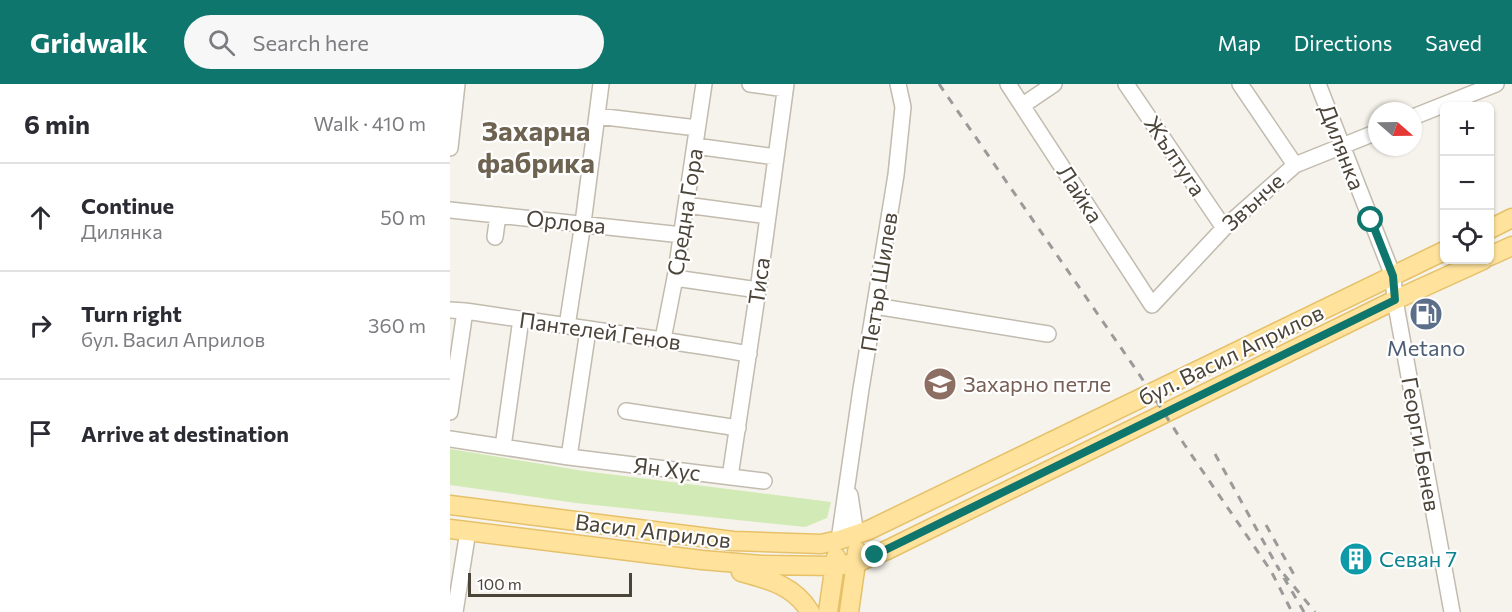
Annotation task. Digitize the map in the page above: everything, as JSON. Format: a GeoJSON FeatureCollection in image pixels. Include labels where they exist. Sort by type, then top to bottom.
{"type":"FeatureCollection","features":[{"type":"Feature","properties":{"kind":"main road"},"geometry":{"type":"LineString","coordinates":[[1494,227],[1512,218]]}},
{"type":"Feature","properties":{"kind":"main road"},"geometry":{"type":"LineString","coordinates":[[1494,254],[1512,246]]}},
{"type":"Feature","properties":{"kind":"main road","name":"бул. Васил Априлов"},"geometry":{"type":"LineString","coordinates":[[847,538],[877,527],[1440,253]]}},
{"type":"Feature","properties":{"kind":"main road","name":"бул. Васил Априлов"},"geometry":{"type":"LineString","coordinates":[[856,563],[887,550],[1395,300],[1474,264]]}},
{"type":"Feature","properties":{"kind":"main road","name":"Васил Априлов"},"geometry":{"type":"LineString","coordinates":[[450,505],[733,541],[821,544],[847,538]]}},
{"type":"Feature","properties":{"kind":"main road","name":"Васил Априлов"},"geometry":{"type":"LineString","coordinates":[[459,530],[702,560],[762,565],[835,566],[856,563]]}},
{"type":"Feature","properties":{"kind":"main road"},"geometry":{"type":"LineString","coordinates":[[847,538],[856,563],[849,612]]}},
{"type":"Feature","properties":{"kind":"main road"},"geometry":{"type":"LineString","coordinates":[[828,612],[835,566],[847,538]]}},
{"type":"Feature","properties":{"kind":"main road"},"geometry":{"type":"LineString","coordinates":[[702,560],[782,585],[799,597],[810,612]]}},
{"type":"Feature","properties":{"kind":"street"},"geometry":{"type":"LineString","coordinates":[[450,148],[457,84]]}},
{"type":"Feature","properties":{"kind":"street"},"geometry":{"type":"LineString","coordinates":[[567,326],[602,84]]}},
{"type":"Feature","properties":{"kind":"street","name":"Средна Гора"},"geometry":{"type":"LineString","coordinates":[[663,339],[682,235],[704,84]]}},
{"type":"Feature","properties":{"kind":"street"},"geometry":{"type":"LineString","coordinates":[[750,84],[785,86]]}},
{"type":"Feature","properties":{"kind":"street","name":"Петър Шилев"},"geometry":{"type":"LineString","coordinates":[[847,538],[848,481],[897,175],[903,107],[898,84]]}},
{"type":"Feature","properties":{"kind":"street","name":"Лайка"},"geometry":{"type":"LineString","coordinates":[[1008,84],[1152,304]]}},
{"type":"Feature","properties":{"kind":"street"},"geometry":{"type":"LineString","coordinates":[[1023,105],[1054,84]]}},
{"type":"Feature","properties":{"kind":"street","name":"Жълтуга"},"geometry":{"type":"LineString","coordinates":[[1126,84],[1224,228]]}},
{"type":"Feature","properties":{"kind":"street"},"geometry":{"type":"LineString","coordinates":[[1240,84],[1295,165]]}},
{"type":"Feature","properties":{"kind":"street","name":"Дилянка"},"geometry":{"type":"LineString","coordinates":[[1317,84],[1393,276]]}},
{"type":"Feature","properties":{"kind":"street"},"geometry":{"type":"LineString","coordinates":[[1422,113],[1496,84]]}},
{"type":"Feature","properties":{"kind":"street","name":"Тиса"},"geometry":{"type":"LineString","coordinates":[[730,477],[785,86]]}},
{"type":"Feature","properties":{"kind":"street"},"geometry":{"type":"LineString","coordinates":[[597,116],[697,128]]}},
{"type":"Feature","properties":{"kind":"street","name":"Звънче"},"geometry":{"type":"LineString","coordinates":[[1152,304],[1224,228],[1295,165],[1368,136]]}},
{"type":"Feature","properties":{"kind":"street"},"geometry":{"type":"LineString","coordinates":[[695,146],[776,157]]}},
{"type":"Feature","properties":{"kind":"street"},"geometry":{"type":"LineString","coordinates":[[686,205],[768,216]]}},
{"type":"Feature","properties":{"kind":"street","name":"Орлова"},"geometry":{"type":"LineString","coordinates":[[450,210],[682,235]]}},
{"type":"Feature","properties":{"kind":"street"},"geometry":{"type":"LineString","coordinates":[[495,237],[498,214]]}},
{"type":"Feature","properties":{"kind":"street","name":"Георги Бенев"},"geometry":{"type":"LineString","coordinates":[[1393,276],[1395,300],[1452,612]]}},
{"type":"Feature","properties":{"kind":"street"},"geometry":{"type":"LineString","coordinates":[[675,278],[758,290]]}},
{"type":"Feature","properties":{"kind":"street"},"geometry":{"type":"LineString","coordinates":[[875,306],[1048,334]]}},
{"type":"Feature","properties":{"kind":"street"},"geometry":{"type":"LineString","coordinates":[[450,412],[458,310]]}},
{"type":"Feature","properties":{"kind":"street","name":"Пантелей Генов"},"geometry":{"type":"LineString","coordinates":[[458,310],[663,339],[749,354]]}},
{"type":"Feature","properties":{"kind":"street"},"geometry":{"type":"LineString","coordinates":[[503,447],[521,319]]}},
{"type":"Feature","properties":{"kind":"street"},"geometry":{"type":"LineString","coordinates":[[569,457],[588,330]]}},
{"type":"Feature","properties":{"kind":"street"},"geometry":{"type":"LineString","coordinates":[[626,411],[738,428]]}},
{"type":"Feature","properties":{"kind":"street","name":"Ян Хус"},"geometry":{"type":"LineString","coordinates":[[450,439],[569,457],[765,481]]}},
{"type":"Feature","properties":{"kind":"street"},"geometry":{"type":"LineString","coordinates":[[455,612],[459,530]]}},
{"type":"Feature","properties":{"kind":"green space"},"geometry":{"type":"Polygon","coordinates":[[[450,449],[584,471],[831,502],[827,518],[805,527],[576,503],[450,485],[450,449]]]}},
{"type":"Feature","properties":{"kind":"railway"},"geometry":{"type":"LineString","coordinates":[[939,84],[1139,374],[1271,571],[1292,612]]}},
{"type":"Feature","properties":{"kind":"railway"},"geometry":{"type":"LineString","coordinates":[[1215,454],[1277,566]]}},
{"type":"Feature","properties":{"kind":"railway"},"geometry":{"type":"LineString","coordinates":[[1266,525],[1297,580]]}},
{"type":"Feature","properties":{"kind":"railway"},"geometry":{"type":"LineString","coordinates":[[1304,612],[1277,566],[1315,612]]}},
{"type":"Feature","properties":{"kind":"place","name":"Metano"},"geometry":{"type":"Point","coordinates":[1426,314]}},
{"type":"Feature","properties":{"kind":"place","name":"Захарно петле"},"geometry":{"type":"Point","coordinates":[940,384]}},
{"type":"Feature","properties":{"kind":"place","name":"Севан 7"},"geometry":{"type":"Point","coordinates":[1356,559]}},
{"type":"Feature","properties":{"kind":"district","name":"Захарна фабрика"},"geometry":{"type":"Point","coordinates":[536,147]}},
{"type":"Feature","properties":{"kind":"route"},"geometry":{"type":"LineString","coordinates":[[875,555],[1395,300],[1393,276],[1371,220]]}}]}
